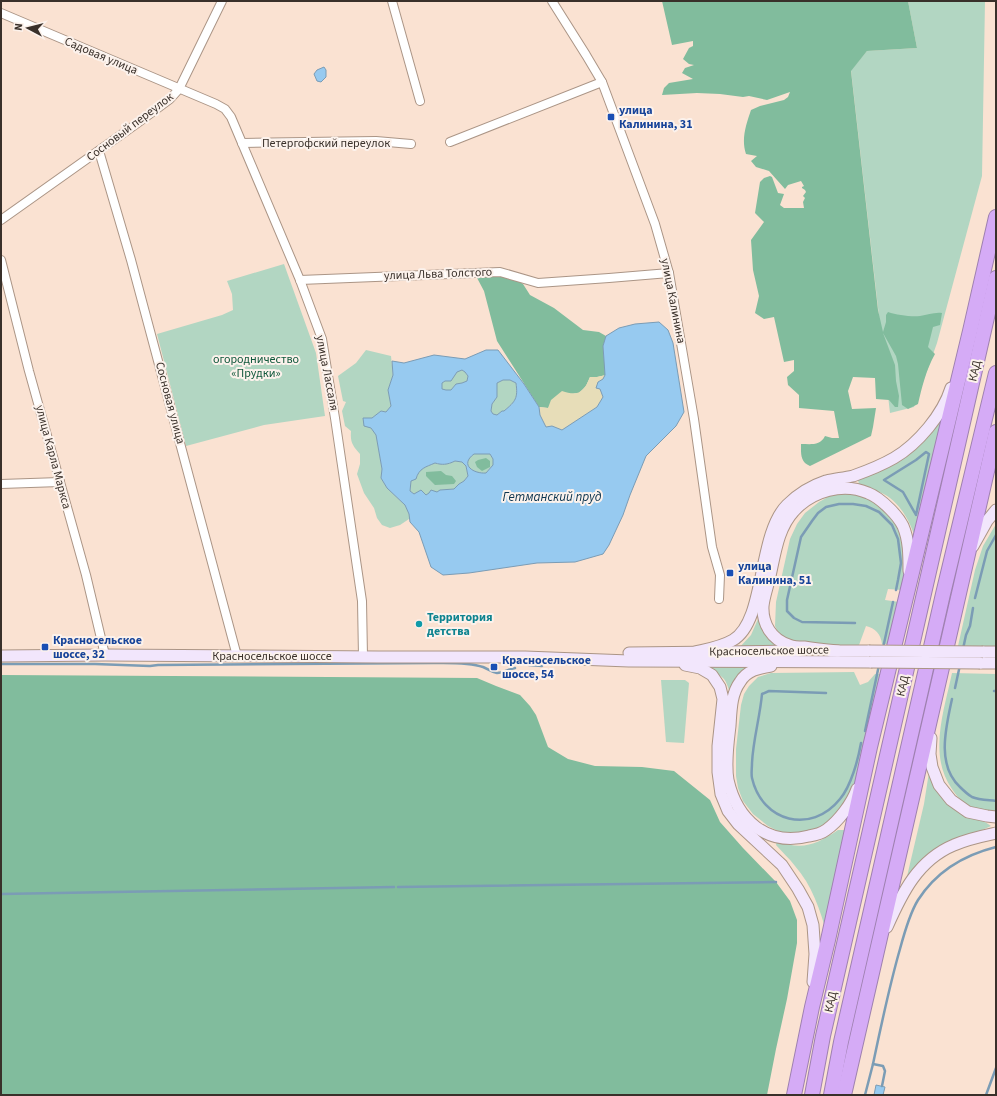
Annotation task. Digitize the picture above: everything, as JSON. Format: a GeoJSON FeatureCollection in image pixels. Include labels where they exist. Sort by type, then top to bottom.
{"type":"FeatureCollection","features":[{"type":"Feature","properties":{"kind":"highway"},"geometry":{"type":"LineString","coordinates":[[794,1095],[812,1006],[870,747],[996,217]]}},
{"type":"Feature","properties":{"kind":"highway","name":"КАД"},"geometry":{"type":"LineString","coordinates":[[812,1095],[825,1028],[996,278]]}},
{"type":"Feature","properties":{"kind":"highway","name":"КАД"},"geometry":{"type":"LineString","coordinates":[[831,1095],[842,1034],[996,372]]}},
{"type":"Feature","properties":{"kind":"highway"},"geometry":{"type":"LineString","coordinates":[[844,1095],[996,432]]}},
{"type":"Feature","properties":{"kind":"main road"},"geometry":{"type":"LineString","coordinates":[[695,652],[720,646],[734,640],[743,631],[754,603],[771,535],[778,517],[786,506],[798,495],[811,487],[827,481],[864,472],[895,457],[923,434],[939,413],[949,396],[970,331]]}},
{"type":"Feature","properties":{"kind":"main road"},"geometry":{"type":"LineString","coordinates":[[838,651],[790,645],[779,640],[770,633],[764,622],[763,606],[778,544],[786,522],[793,511],[806,499],[824,491],[843,488],[859,489],[870,493],[885,503],[895,513],[902,524],[908,540],[909,583]]}},
{"type":"Feature","properties":{"kind":"main road"},"geometry":{"type":"LineString","coordinates":[[967,559],[987,521],[996,510]]}},
{"type":"Feature","properties":{"kind":"main road","name":"Красносельское шоссе"},"geometry":{"type":"LineString","coordinates":[[1,656],[543,657],[695,652],[857,651],[996,660]]}},
{"type":"Feature","properties":{"kind":"main road","name":"Красносельское шоссе"},"geometry":{"type":"LineString","coordinates":[[543,657],[629,661],[853,662],[982,658]]}},
{"type":"Feature","properties":{"kind":"main road"},"geometry":{"type":"LineString","coordinates":[[629,661],[685,665],[700,668],[712,675],[720,687],[723,699],[718,746],[718,772],[721,794],[728,811],[738,824],[782,865],[808,907],[813,925],[816,954],[812,1006]]}},
{"type":"Feature","properties":{"kind":"main road"},"geometry":{"type":"LineString","coordinates":[[807,661],[758,668],[746,674],[739,682],[733,701],[727,762],[728,779],[734,800],[742,812],[751,824],[762,832],[788,839],[804,838],[826,830],[837,820],[854,799],[870,747]]}},
{"type":"Feature","properties":{"kind":"main road"},"geometry":{"type":"LineString","coordinates":[[937,689],[930,754],[932,767],[939,785],[951,800],[968,812],[987,816],[996,816]]}},
{"type":"Feature","properties":{"kind":"main road"},"geometry":{"type":"LineString","coordinates":[[876,953],[901,896],[920,869],[938,854],[954,845],[996,833]]}},
{"type":"Feature","properties":{"kind":"street","name":"Сосновый переулок"},"geometry":{"type":"LineString","coordinates":[[1,220],[170,99],[179,89],[222,1]]}},
{"type":"Feature","properties":{"kind":"street"},"geometry":{"type":"LineString","coordinates":[[392,1],[420,101]]}},
{"type":"Feature","properties":{"kind":"street","name":"улица Калинина"},"geometry":{"type":"LineString","coordinates":[[552,1],[602,82],[654,224],[669,272],[697,438],[712,547],[720,575],[719,599]]}},
{"type":"Feature","properties":{"kind":"street","name":"Садовая улица"},"geometry":{"type":"LineString","coordinates":[[1,13],[179,89]]}},
{"type":"Feature","properties":{"kind":"street"},"geometry":{"type":"LineString","coordinates":[[450,142],[602,82]]}},
{"type":"Feature","properties":{"kind":"street","name":"улица Лассаля"},"geometry":{"type":"LineString","coordinates":[[179,89],[216,104],[224,109],[231,117],[300,280],[322,339],[327,363],[362,601],[363,657]]}},
{"type":"Feature","properties":{"kind":"street","name":"Петергофский переулок"},"geometry":{"type":"LineString","coordinates":[[242,142],[376,141],[411,144]]}},
{"type":"Feature","properties":{"kind":"street","name":"Сосновая улица"},"geometry":{"type":"LineString","coordinates":[[99,151],[135,274],[238,656]]}},
{"type":"Feature","properties":{"kind":"street","name":"улица Карла Маркса"},"geometry":{"type":"LineString","coordinates":[[1,260],[29,371],[86,575],[106,655]]}},
{"type":"Feature","properties":{"kind":"street","name":"улица Льва Толстого"},"geometry":{"type":"LineString","coordinates":[[300,280],[500,272],[538,283],[669,272]]}},
{"type":"Feature","properties":{"kind":"street"},"geometry":{"type":"LineString","coordinates":[[1,484],[60,482]]}},
{"type":"Feature","properties":{"kind":"green space"},"geometry":{"type":"Polygon","coordinates":[[[662,1],[908,1],[917,48],[867,51],[851,71],[878,310],[883,332],[886,322],[886,315],[888,312],[912,316],[942,313],[940,325],[933,327],[928,347],[935,354],[927,372],[918,404],[908,409],[902,405],[896,356],[883,333],[895,365],[899,396],[898,407],[895,407],[889,400],[876,399],[875,378],[853,377],[848,391],[852,409],[876,408],[871,436],[810,466],[803,460],[801,454],[801,444],[818,443],[825,436],[839,438],[834,411],[799,408],[799,395],[788,385],[787,377],[794,371],[794,360],[784,362],[774,317],[764,319],[755,313],[759,296],[753,270],[751,240],[764,222],[755,213],[760,182],[764,178],[770,176],[772,177],[778,193],[784,194],[780,205],[784,208],[804,208],[803,202],[805,198],[803,196],[806,192],[802,188],[804,186],[801,181],[788,185],[785,189],[769,171],[756,167],[751,161],[757,156],[746,154],[744,143],[746,127],[751,110],[760,106],[784,100],[788,97],[790,92],[767,100],[749,96],[743,97],[720,94],[697,93],[662,95],[664,88],[669,83],[693,79],[682,73],[685,68],[694,65],[689,64],[683,59],[689,48],[693,46],[693,41],[672,45],[662,1]]]}},
{"type":"Feature","properties":{"kind":"green space"},"geometry":{"type":"Polygon","coordinates":[[[908,1],[985,1],[982,176],[937,343],[914,407],[890,413],[851,70],[867,51],[917,48],[908,1]]]}},
{"type":"Feature","properties":{"kind":"green space","name":"огородничество «Прудки»"},"geometry":{"type":"Polygon","coordinates":[[[284,264],[316,353],[325,416],[264,425],[186,446],[157,334],[222,315],[233,310],[232,294],[227,281],[284,264]]]}},
{"type":"Feature","properties":{"kind":"green space"},"geometry":{"type":"Polygon","coordinates":[[[492,274],[512,277],[523,284],[530,295],[554,308],[583,330],[599,332],[606,336],[603,347],[606,375],[590,377],[586,386],[579,393],[569,394],[548,408],[539,407],[497,341],[484,291],[476,276],[492,274]]]}},
{"type":"Feature","properties":{"kind":"green space"},"geometry":{"type":"Polygon","coordinates":[[[366,350],[391,356],[393,375],[388,390],[391,406],[386,412],[381,411],[372,418],[363,419],[376,434],[382,469],[381,478],[387,488],[405,505],[409,514],[409,519],[400,525],[390,528],[382,525],[377,518],[374,508],[364,493],[357,474],[360,464],[360,454],[352,444],[351,431],[345,426],[342,411],[346,402],[343,401],[338,376],[356,363],[366,350]]]}},
{"type":"Feature","properties":{"kind":"green space"},"geometry":{"type":"Polygon","coordinates":[[[462,370],[468,376],[467,381],[456,384],[451,390],[442,389],[442,383],[445,381],[451,381],[457,372],[462,370]]]}},
{"type":"Feature","properties":{"kind":"green space"},"geometry":{"type":"Polygon","coordinates":[[[503,380],[510,380],[516,383],[517,393],[511,405],[497,415],[493,414],[491,411],[492,404],[497,397],[497,383],[503,380]]]}},
{"type":"Feature","properties":{"kind":"green space"},"geometry":{"type":"Polygon","coordinates":[[[943,417],[917,543],[913,531],[900,508],[890,498],[859,484],[858,480],[943,417]]]}},
{"type":"Feature","properties":{"kind":"green space"},"geometry":{"type":"Polygon","coordinates":[[[474,454],[490,454],[493,459],[493,465],[486,473],[477,472],[468,465],[470,458],[474,454]]]}},
{"type":"Feature","properties":{"kind":"green space"},"geometry":{"type":"Polygon","coordinates":[[[486,458],[490,461],[490,467],[482,471],[477,467],[475,462],[486,458]]]}},
{"type":"Feature","properties":{"kind":"green space"},"geometry":{"type":"Polygon","coordinates":[[[455,461],[462,462],[466,466],[468,476],[454,489],[440,490],[426,495],[423,493],[414,494],[410,491],[411,481],[421,469],[435,463],[445,464],[455,461]]]}},
{"type":"Feature","properties":{"kind":"green space"},"geometry":{"type":"Polygon","coordinates":[[[441,471],[446,475],[452,476],[456,481],[454,484],[435,485],[426,476],[426,472],[441,471]]]}},
{"type":"Feature","properties":{"kind":"green space"},"geometry":{"type":"Polygon","coordinates":[[[835,493],[852,493],[871,499],[889,512],[900,527],[904,540],[905,579],[902,590],[888,589],[885,600],[899,602],[890,644],[882,644],[877,632],[866,626],[859,645],[842,646],[799,643],[780,636],[775,626],[776,602],[790,539],[797,524],[805,513],[819,502],[835,493]]]}},
{"type":"Feature","properties":{"kind":"green space"},"geometry":{"type":"Polygon","coordinates":[[[996,524],[996,646],[958,646],[975,570],[983,546],[996,524]]]}},
{"type":"Feature","properties":{"kind":"green space"},"geometry":{"type":"Polygon","coordinates":[[[758,619],[760,619],[782,649],[738,649],[751,635],[758,619]]]}},
{"type":"Feature","properties":{"kind":"green space"},"geometry":{"type":"Polygon","coordinates":[[[709,664],[753,666],[730,693],[724,680],[710,667],[709,664]]]}},
{"type":"Feature","properties":{"kind":"green space"},"geometry":{"type":"Polygon","coordinates":[[[854,672],[860,685],[868,682],[875,674],[884,674],[869,742],[851,797],[841,811],[821,829],[799,833],[780,832],[768,826],[753,814],[743,801],[738,788],[736,776],[736,749],[741,705],[744,694],[749,686],[758,677],[771,673],[854,672]]]}},
{"type":"Feature","properties":{"kind":"green space"},"geometry":{"type":"Polygon","coordinates":[[[952,673],[996,674],[996,814],[978,810],[963,802],[954,793],[945,776],[939,747],[940,732],[952,673]]]}},
{"type":"Feature","properties":{"kind":"green space"},"geometry":{"type":"Polygon","coordinates":[[[1,675],[477,678],[520,695],[536,715],[548,747],[568,759],[595,766],[642,767],[674,771],[710,800],[720,822],[776,882],[790,901],[797,920],[797,943],[767,1095],[1,1095],[1,675]]]}},
{"type":"Feature","properties":{"kind":"green space"},"geometry":{"type":"Polygon","coordinates":[[[661,680],[685,680],[689,683],[684,743],[666,742],[661,680]]]}},
{"type":"Feature","properties":{"kind":"green space"},"geometry":{"type":"Polygon","coordinates":[[[929,772],[965,815],[985,822],[991,826],[962,839],[905,885],[924,804],[929,772]]]}},
{"type":"Feature","properties":{"kind":"green space"},"geometry":{"type":"Polygon","coordinates":[[[838,830],[845,830],[827,934],[818,907],[806,881],[793,863],[776,845],[777,841],[802,846],[823,839],[838,830]]]}},
{"type":"Feature","properties":{"kind":"sand"},"geometry":{"type":"Polygon","coordinates":[[[606,375],[598,382],[597,388],[600,389],[603,397],[597,407],[562,430],[552,426],[546,427],[540,415],[539,407],[548,408],[551,400],[562,391],[568,393],[580,392],[583,390],[590,377],[606,375]]]}},
{"type":"Feature","properties":{"kind":"water"},"geometry":{"type":"Polygon","coordinates":[[[324,67],[326,70],[326,77],[321,82],[317,81],[314,74],[317,70],[324,67]]]}},
{"type":"Feature","properties":{"kind":"water","name":"Гетманский пруд"},"geometry":{"type":"Polygon","coordinates":[[[659,322],[668,330],[673,343],[684,412],[676,426],[646,456],[623,515],[609,545],[603,554],[575,562],[537,563],[469,573],[443,575],[431,567],[419,532],[410,522],[409,514],[405,505],[387,488],[381,478],[382,469],[376,435],[371,428],[364,426],[363,418],[372,418],[381,411],[386,412],[391,406],[388,390],[393,375],[392,361],[404,363],[434,355],[465,359],[486,350],[498,350],[524,384],[539,407],[540,415],[546,427],[552,426],[562,430],[597,407],[603,397],[600,389],[596,388],[598,382],[603,379],[605,375],[603,346],[606,336],[619,328],[635,324],[659,322]],[[462,370],[457,372],[451,381],[445,381],[442,383],[442,389],[451,390],[456,384],[467,381],[468,376],[465,372],[462,370]],[[503,380],[497,383],[497,397],[492,404],[491,411],[493,414],[497,415],[511,405],[517,392],[516,383],[510,380],[503,380]],[[474,454],[470,458],[468,465],[477,472],[486,473],[493,465],[493,459],[490,454],[474,454]],[[462,462],[445,464],[435,463],[423,468],[417,475],[416,479],[411,481],[410,491],[414,494],[421,490],[426,495],[431,490],[437,492],[440,490],[454,489],[468,476],[466,466],[462,462]]]}},
{"type":"Feature","properties":{"kind":"water"},"geometry":{"type":"Polygon","coordinates":[[[876,1085],[885,1087],[883,1095],[874,1095],[876,1085]]]}},
{"type":"Feature","properties":{"kind":"waterway"},"geometry":{"type":"LineString","coordinates":[[926,452],[929,454],[916,515],[903,492],[884,480],[926,452]]}},
{"type":"Feature","properties":{"kind":"waterway"},"geometry":{"type":"LineString","coordinates":[[855,623],[802,622],[794,618],[787,611],[787,600],[801,537],[818,513],[826,507],[839,504],[866,506],[879,512],[892,525],[898,539],[901,563],[896,590]]}},
{"type":"Feature","properties":{"kind":"waterway"},"geometry":{"type":"LineString","coordinates":[[975,598],[987,551],[996,535]]}},
{"type":"Feature","properties":{"kind":"waterway"},"geometry":{"type":"LineString","coordinates":[[883,648],[893,602]]}},
{"type":"Feature","properties":{"kind":"waterway"},"geometry":{"type":"LineString","coordinates":[[963,649],[966,635],[970,626],[973,608]]}},
{"type":"Feature","properties":{"kind":"waterway"},"geometry":{"type":"LineString","coordinates":[[1,664],[95,664],[150,666],[451,663],[477,665],[497,673],[515,668]]}},
{"type":"Feature","properties":{"kind":"waterway"},"geometry":{"type":"LineString","coordinates":[[529,665],[542,666]]}},
{"type":"Feature","properties":{"kind":"waterway"},"geometry":{"type":"LineString","coordinates":[[865,731],[879,665]]}},
{"type":"Feature","properties":{"kind":"waterway"},"geometry":{"type":"LineString","coordinates":[[955,688],[960,665]]}},
{"type":"Feature","properties":{"kind":"waterway"},"geometry":{"type":"LineString","coordinates":[[826,693],[769,691],[762,694],[754,746],[752,771],[752,778],[757,793],[766,805],[777,813],[789,818],[802,820],[815,817],[828,810],[844,794],[854,772],[861,743]]}},
{"type":"Feature","properties":{"kind":"waterway"},"geometry":{"type":"LineString","coordinates":[[952,699],[947,721],[945,745],[945,757],[948,768],[960,787],[970,796],[978,799],[996,801]]}},
{"type":"Feature","properties":{"kind":"waterway"},"geometry":{"type":"LineString","coordinates":[[873,1064],[885,1006],[903,937],[912,911],[918,900],[933,881],[952,866],[984,850],[996,847]]}},
{"type":"Feature","properties":{"kind":"waterway"},"geometry":{"type":"LineString","coordinates":[[398,887],[776,882]]}},
{"type":"Feature","properties":{"kind":"waterway"},"geometry":{"type":"LineString","coordinates":[[1,894],[394,887]]}},
{"type":"Feature","properties":{"kind":"waterway"},"geometry":{"type":"LineString","coordinates":[[865,1095],[873,1064],[883,1066],[885,1071],[882,1086]]}},
{"type":"Feature","properties":{"kind":"waterway"},"geometry":{"type":"LineString","coordinates":[[986,1095],[996,1068]]}},
{"type":"Feature","properties":{"kind":"place","name":"улица Калинина, 31"},"geometry":{"type":"Point","coordinates":[611,117]}},
{"type":"Feature","properties":{"kind":"place","name":"улица Калинина, 51"},"geometry":{"type":"Point","coordinates":[730,573]}},
{"type":"Feature","properties":{"kind":"place","name":"Территория детства"},"geometry":{"type":"Point","coordinates":[419,624]}},
{"type":"Feature","properties":{"kind":"place","name":"Красносельское шоссе, 32"},"geometry":{"type":"Point","coordinates":[45,647]}},
{"type":"Feature","properties":{"kind":"place","name":"Красносельское шоссе, 54"},"geometry":{"type":"Point","coordinates":[494,667]}}]}
